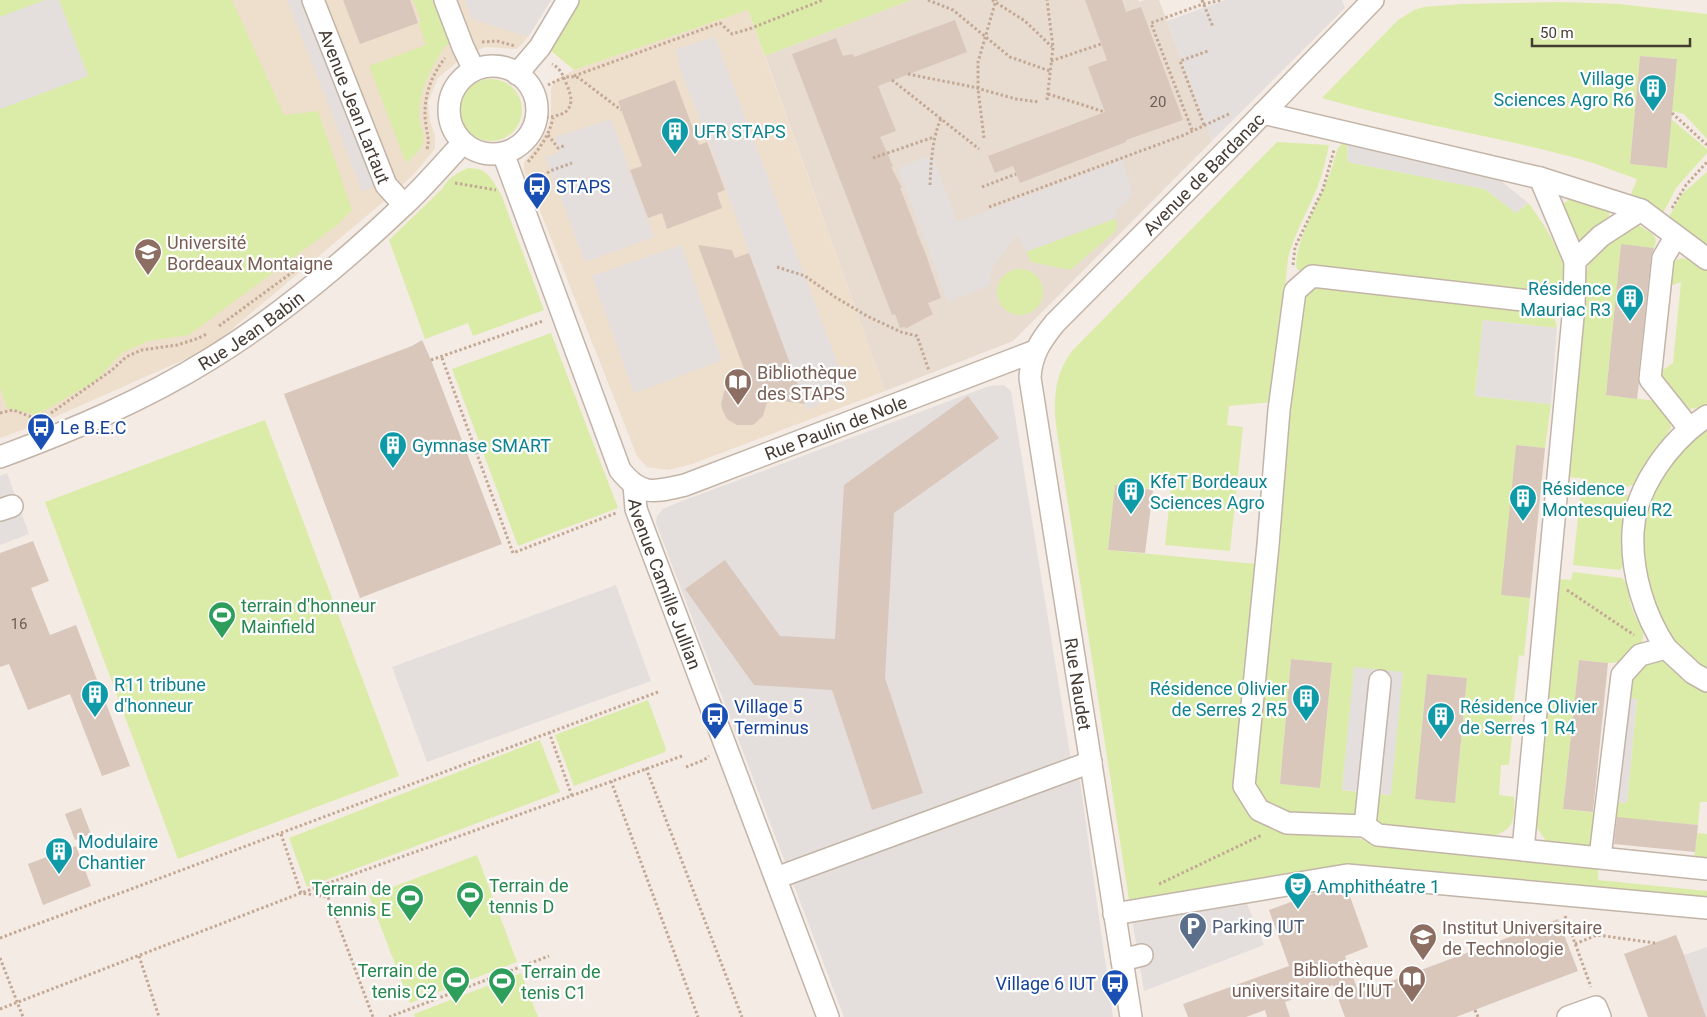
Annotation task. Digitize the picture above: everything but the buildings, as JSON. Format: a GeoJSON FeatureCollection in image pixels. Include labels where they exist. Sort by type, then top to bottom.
{"type":"FeatureCollection","features":[{"type":"Feature","properties":{"kind":"street","name":"Avenue Jean Lartaut"},"geometry":{"type":"LineString","coordinates":[[313,0],[386,185],[404,206]]}},
{"type":"Feature","properties":{"kind":"street"},"geometry":{"type":"LineString","coordinates":[[445,0],[474,70]]}},
{"type":"Feature","properties":{"kind":"street"},"geometry":{"type":"LineString","coordinates":[[517,74],[540,47],[568,0]]}},
{"type":"Feature","properties":{"kind":"street","name":"Avenue de Bardanac"},"geometry":{"type":"LineString","coordinates":[[1036,351],[1055,323],[1373,0]]}},
{"type":"Feature","properties":{"kind":"street"},"geometry":{"type":"LineString","coordinates":[[488,67],[503,68],[517,74],[526,82],[533,93],[536,105],[546,124],[532,130],[524,141],[503,153],[489,154],[475,150],[463,143],[454,132],[449,118],[449,104],[453,90],[462,78],[474,70],[488,67]]}},
{"type":"Feature","properties":{"kind":"street"},"geometry":{"type":"LineString","coordinates":[[1263,113],[1540,178],[1641,210],[1707,259]]}},
{"type":"Feature","properties":{"kind":"street","name":"Rue Jean Babin"},"geometry":{"type":"LineString","coordinates":[[1,454],[40,442],[112,412],[209,360],[300,297],[404,206],[463,143]]}},
{"type":"Feature","properties":{"kind":"street","name":"Avenue Camille Jullian"},"geometry":{"type":"LineString","coordinates":[[503,153],[620,470],[634,485],[636,509],[828,1017]]}},
{"type":"Feature","properties":{"kind":"street"},"geometry":{"type":"LineString","coordinates":[[1523,850],[1574,306],[1575,261],[1540,178]]}},
{"type":"Feature","properties":{"kind":"street"},"geometry":{"type":"LineString","coordinates":[[1575,261],[1601,236],[1641,210]]}},
{"type":"Feature","properties":{"kind":"street"},"geometry":{"type":"LineString","coordinates":[[1669,231],[1662,258],[1650,379],[1689,428]]}},
{"type":"Feature","properties":{"kind":"street"},"geometry":{"type":"LineString","coordinates":[[1574,306],[1312,276],[1295,291],[1279,410],[1268,545],[1244,786],[1259,810],[1287,823],[1365,826],[1378,835],[1707,869]]}},
{"type":"Feature","properties":{"kind":"street","name":"Rue Paulin de Nole"},"geometry":{"type":"LineString","coordinates":[[634,485],[646,491],[664,490],[685,485],[1036,351]]}},
{"type":"Feature","properties":{"kind":"street","name":"Rue Naudet"},"geometry":{"type":"LineString","coordinates":[[1036,351],[1031,365],[1030,378],[1131,1017]]}},
{"type":"Feature","properties":{"kind":"street"},"geometry":{"type":"LineString","coordinates":[[1707,416],[1689,428],[1649,478],[1638,507],[1633,531],[1634,558],[1639,589],[1661,650],[1707,681]]}},
{"type":"Feature","properties":{"kind":"street"},"geometry":{"type":"LineString","coordinates":[[1600,858],[1622,675],[1640,655],[1661,650]]}},
{"type":"Feature","properties":{"kind":"street"},"geometry":{"type":"LineString","coordinates":[[1365,826],[1380,681]]}},
{"type":"Feature","properties":{"kind":"street"},"geometry":{"type":"LineString","coordinates":[[776,878],[1091,762]]}},
{"type":"Feature","properties":{"kind":"street"},"geometry":{"type":"LineString","coordinates":[[1114,914],[1347,875],[1707,908]]}},
{"type":"Feature","properties":{"kind":"street"},"geometry":{"type":"LineString","coordinates":[[1122,960],[1142,955]]}},
{"type":"Feature","properties":{"kind":"street"},"geometry":{"type":"LineString","coordinates":[[1568,1017],[1598,1012]]}},
{"type":"Feature","properties":{"kind":"path"},"geometry":{"type":"LineString","coordinates":[[548,85],[720,23],[732,34],[823,0]]}},
{"type":"Feature","properties":{"kind":"path"},"geometry":{"type":"LineString","coordinates":[[928,0],[953,10],[1010,57],[1050,71]]}},
{"type":"Feature","properties":{"kind":"path"},"geometry":{"type":"LineString","coordinates":[[984,138],[978,89],[978,62],[994,0],[1025,21],[1053,47]]}},
{"type":"Feature","properties":{"kind":"path"},"geometry":{"type":"LineString","coordinates":[[1047,0],[1053,47],[1047,100]]}},
{"type":"Feature","properties":{"kind":"path"},"geometry":{"type":"LineString","coordinates":[[1192,130],[1151,23],[1203,2],[1222,0]]}},
{"type":"Feature","properties":{"kind":"path"},"geometry":{"type":"LineString","coordinates":[[1203,2],[1213,27]]}},
{"type":"Feature","properties":{"kind":"path"},"geometry":{"type":"LineString","coordinates":[[424,153],[429,144],[425,105],[432,80],[439,66],[449,54],[463,47],[497,42],[522,48],[557,67],[570,92],[570,105],[563,114],[546,124],[526,166]]}},
{"type":"Feature","properties":{"kind":"path"},"geometry":{"type":"LineString","coordinates":[[1051,61],[1101,44]]}},
{"type":"Feature","properties":{"kind":"path"},"geometry":{"type":"LineString","coordinates":[[1204,125],[1180,61],[1208,50]]}},
{"type":"Feature","properties":{"kind":"path"},"geometry":{"type":"LineString","coordinates":[[908,74],[1016,99],[1039,102]]}},
{"type":"Feature","properties":{"kind":"path"},"geometry":{"type":"LineString","coordinates":[[574,76],[621,110]]}},
{"type":"Feature","properties":{"kind":"path"},"geometry":{"type":"LineString","coordinates":[[892,80],[979,149]]}},
{"type":"Feature","properties":{"kind":"path"},"geometry":{"type":"LineString","coordinates":[[1048,94],[1105,112]]}},
{"type":"Feature","properties":{"kind":"path"},"geometry":{"type":"LineString","coordinates":[[990,207],[1184,135],[1231,113]]}},
{"type":"Feature","properties":{"kind":"path"},"geometry":{"type":"LineString","coordinates":[[1672,113],[1707,145]]}},
{"type":"Feature","properties":{"kind":"path"},"geometry":{"type":"LineString","coordinates":[[930,185],[934,137],[941,118]]}},
{"type":"Feature","properties":{"kind":"path"},"geometry":{"type":"LineString","coordinates":[[546,124],[558,148],[566,146]]}},
{"type":"Feature","properties":{"kind":"path"},"geometry":{"type":"LineString","coordinates":[[1295,291],[1292,273],[1295,247],[1323,189],[1336,144],[1346,134]]}},
{"type":"Feature","properties":{"kind":"path"},"geometry":{"type":"LineString","coordinates":[[873,158],[934,137]]}},
{"type":"Feature","properties":{"kind":"path"},"geometry":{"type":"LineString","coordinates":[[1669,231],[1686,184],[1707,162]]}},
{"type":"Feature","properties":{"kind":"path"},"geometry":{"type":"LineString","coordinates":[[530,175],[532,184],[550,171],[572,163]]}},
{"type":"Feature","properties":{"kind":"path"},"geometry":{"type":"LineString","coordinates":[[982,187],[1016,174]]}},
{"type":"Feature","properties":{"kind":"path"},"geometry":{"type":"LineString","coordinates":[[777,267],[805,276],[867,316],[901,332],[917,336],[935,390]]}},
{"type":"Feature","properties":{"kind":"path"},"geometry":{"type":"LineString","coordinates":[[219,326],[298,268]]}},
{"type":"Feature","properties":{"kind":"path"},"geometry":{"type":"LineString","coordinates":[[431,360],[442,358],[562,314]]}},
{"type":"Feature","properties":{"kind":"path"},"geometry":{"type":"LineString","coordinates":[[47,416],[69,402],[126,357],[142,350],[177,345],[211,332]]}},
{"type":"Feature","properties":{"kind":"path"},"geometry":{"type":"LineString","coordinates":[[442,358],[513,553],[622,511],[636,509]]}},
{"type":"Feature","properties":{"kind":"path"},"geometry":{"type":"LineString","coordinates":[[0,414],[13,410],[41,420]]}},
{"type":"Feature","properties":{"kind":"path"},"geometry":{"type":"LineString","coordinates":[[1548,576],[1661,650]]}},
{"type":"Feature","properties":{"kind":"path"},"geometry":{"type":"LineString","coordinates":[[0,938],[428,780],[549,732],[658,692]]}},
{"type":"Feature","properties":{"kind":"path"},"geometry":{"type":"LineString","coordinates":[[549,732],[572,796]]}},
{"type":"Feature","properties":{"kind":"path"},"geometry":{"type":"LineString","coordinates":[[0,1009],[301,893],[682,756]]}},
{"type":"Feature","properties":{"kind":"path"},"geometry":{"type":"LineString","coordinates":[[646,768],[742,1017]]}},
{"type":"Feature","properties":{"kind":"path"},"geometry":{"type":"LineString","coordinates":[[612,781],[698,1017]]}},
{"type":"Feature","properties":{"kind":"path"},"geometry":{"type":"LineString","coordinates":[[1156,886],[1287,823]]}},
{"type":"Feature","properties":{"kind":"path"},"geometry":{"type":"LineString","coordinates":[[281,834],[301,893]]}},
{"type":"Feature","properties":{"kind":"path"},"geometry":{"type":"LineString","coordinates":[[301,893],[328,897],[373,1017]]}},
{"type":"Feature","properties":{"kind":"path"},"geometry":{"type":"LineString","coordinates":[[1560,896],[1563,911],[1595,998],[1598,1012]]}},
{"type":"Feature","properties":{"kind":"path"},"geometry":{"type":"LineString","coordinates":[[1575,944],[1597,935],[1655,943]]}},
{"type":"Feature","properties":{"kind":"path"},"geometry":{"type":"LineString","coordinates":[[139,956],[159,1017]]}},
{"type":"Feature","properties":{"kind":"path"},"geometry":{"type":"LineString","coordinates":[[389,1017],[549,956]]}},
{"type":"Feature","properties":{"kind":"path"},"geometry":{"type":"LineString","coordinates":[[0,958],[23,1017]]}},
{"type":"Feature","properties":{"kind":"path"},"geometry":{"type":"LineString","coordinates":[[1475,1010],[1478,1017]]}},
{"type":"Feature","properties":{"kind":"shaded area","name":"Université Bordeaux Montaigne"},"geometry":{"type":"Polygon","coordinates":[[[0,0],[551,0],[528,37],[517,49],[485,47],[464,56],[438,78],[428,102],[430,121],[435,136],[435,149],[414,174],[208,349],[39,424],[0,438],[0,0]]]}},
{"type":"Feature","properties":{"kind":"shaded area"},"geometry":{"type":"Polygon","coordinates":[[[45,0],[59,0],[88,76],[0,109],[0,17],[45,0]]]}},
{"type":"Feature","properties":{"kind":"shaded area"},"geometry":{"type":"Polygon","coordinates":[[[287,0],[306,0],[379,185],[362,191],[287,0]]]}},
{"type":"Feature","properties":{"kind":"shaded area"},"geometry":{"type":"Polygon","coordinates":[[[465,0],[551,0],[528,37],[472,19],[465,0]]]}},
{"type":"Feature","properties":{"kind":"shaded area"},"geometry":{"type":"Polygon","coordinates":[[[911,0],[1138,0],[1139,2],[1159,0],[1212,141],[1013,341],[885,391],[765,56],[911,0]]]}},
{"type":"Feature","properties":{"kind":"shaded area"},"geometry":{"type":"Polygon","coordinates":[[[1225,0],[1342,0],[1345,8],[1212,141],[1167,21],[1225,0]]]}},
{"type":"Feature","properties":{"kind":"shaded area"},"geometry":{"type":"Polygon","coordinates":[[[748,10],[885,391],[692,464],[668,470],[647,467],[637,456],[524,170],[524,162],[539,144],[549,126],[551,88],[557,79],[574,70],[748,10]]]}},
{"type":"Feature","properties":{"kind":"shaded area"},"geometry":{"type":"Polygon","coordinates":[[[715,37],[848,391],[807,410],[714,156],[679,67],[676,49],[715,37]]]}},
{"type":"Feature","properties":{"kind":"shaded area"},"geometry":{"type":"Polygon","coordinates":[[[611,119],[654,237],[585,262],[545,157],[560,152],[555,137],[611,119]]]}},
{"type":"Feature","properties":{"kind":"shaded area"},"geometry":{"type":"Polygon","coordinates":[[[1347,143],[1481,171],[1500,180],[1528,203],[1516,213],[1485,189],[1348,162],[1347,143]]]}},
{"type":"Feature","properties":{"kind":"shaded area"},"geometry":{"type":"Polygon","coordinates":[[[932,155],[957,222],[1122,160],[1133,194],[1115,212],[1117,218],[1026,252],[1019,236],[1014,238],[991,270],[990,285],[948,302],[898,168],[932,155]]]}},
{"type":"Feature","properties":{"kind":"shaded area"},"geometry":{"type":"Polygon","coordinates":[[[681,245],[722,360],[634,393],[592,276],[681,245]]]}},
{"type":"Feature","properties":{"kind":"shaded area"},"geometry":{"type":"Polygon","coordinates":[[[1483,320],[1557,328],[1551,404],[1475,396],[1483,320]]]}},
{"type":"Feature","properties":{"kind":"shaded area"},"geometry":{"type":"Polygon","coordinates":[[[1004,385],[1011,391],[1073,772],[1078,767],[1113,1017],[844,1017],[656,523],[657,516],[663,509],[677,503],[989,386],[1004,385]]]}},
{"type":"Feature","properties":{"kind":"shaded area"},"geometry":{"type":"Polygon","coordinates":[[[7,473],[29,534],[0,545],[0,476],[7,473]]]}},
{"type":"Feature","properties":{"kind":"shaded area"},"geometry":{"type":"Polygon","coordinates":[[[616,585],[651,681],[427,762],[392,667],[616,585]]]}},
{"type":"Feature","properties":{"kind":"shaded area"},"geometry":{"type":"Polygon","coordinates":[[[1354,667],[1403,672],[1391,795],[1342,790],[1354,667]]]}},
{"type":"Feature","properties":{"kind":"shaded area"},"geometry":{"type":"Polygon","coordinates":[[[1623,698],[1637,699],[1627,803],[1612,802],[1623,698]]]}},
{"type":"Feature","properties":{"kind":"shaded area","name":"Parking IUT"},"geometry":{"type":"Polygon","coordinates":[[[1245,899],[1264,945],[1144,991],[1132,919],[1245,899]]]}},
{"type":"Feature","properties":{"kind":"shaded area"},"geometry":{"type":"Polygon","coordinates":[[[1707,947],[1707,1017],[1706,1017],[1684,955],[1707,947]]]}},
{"type":"Feature","properties":{"kind":"green space"},"geometry":{"type":"Polygon","coordinates":[[[0,0],[45,0],[0,17],[0,0]]]}},
{"type":"Feature","properties":{"kind":"green space","name":"Université Bordeaux Montaigne"},"geometry":{"type":"Polygon","coordinates":[[[59,0],[232,0],[284,115],[318,111],[352,210],[336,226],[189,335],[148,341],[122,353],[95,381],[37,415],[7,408],[0,387],[0,109],[88,76],[59,0]]]}},
{"type":"Feature","properties":{"kind":"green space"},"geometry":{"type":"Polygon","coordinates":[[[413,0],[433,0],[449,44],[445,46],[435,62],[421,96],[419,115],[423,134],[422,145],[406,163],[369,66],[426,45],[419,24],[421,21],[413,0]]]}},
{"type":"Feature","properties":{"kind":"green space"},"geometry":{"type":"Polygon","coordinates":[[[580,0],[911,0],[765,56],[748,10],[574,70],[550,50],[580,0]]]}},
{"type":"Feature","properties":{"kind":"green space"},"geometry":{"type":"Polygon","coordinates":[[[1559,2],[1619,4],[1707,14],[1707,139],[1684,114],[1672,111],[1677,59],[1640,56],[1630,164],[1667,168],[1671,119],[1707,149],[1707,153],[1676,188],[1660,219],[1628,202],[1637,179],[1551,151],[1387,115],[1322,98],[1398,20],[1414,10],[1424,7],[1461,4],[1559,2]]]}},
{"type":"Feature","properties":{"kind":"green space"},"geometry":{"type":"Polygon","coordinates":[[[491,79],[503,82],[513,88],[519,98],[522,110],[519,122],[513,132],[503,138],[491,141],[479,138],[469,132],[463,122],[460,110],[463,98],[469,88],[479,82],[491,79]]]}},
{"type":"Feature","properties":{"kind":"green space"},"geometry":{"type":"Polygon","coordinates":[[[1277,142],[1329,145],[1318,186],[1288,258],[1273,402],[1229,406],[1227,425],[1243,427],[1230,551],[1165,545],[1172,478],[1151,476],[1149,489],[1115,486],[1108,550],[1256,564],[1238,788],[1315,834],[1599,864],[1598,880],[1707,891],[1707,900],[1358,867],[1130,906],[1056,426],[1056,387],[1062,368],[1072,351],[1277,142]]]}},
{"type":"Feature","properties":{"kind":"green space"},"geometry":{"type":"Polygon","coordinates":[[[1347,143],[1348,162],[1485,189],[1516,213],[1528,203],[1554,242],[1564,266],[1566,276],[1563,288],[1555,296],[1297,269],[1298,250],[1307,226],[1329,177],[1338,148],[1342,144],[1347,143]]]}},
{"type":"Feature","properties":{"kind":"green space"},"geometry":{"type":"Polygon","coordinates":[[[468,168],[481,170],[489,175],[501,194],[544,310],[473,336],[468,323],[425,339],[389,240],[450,179],[468,168]]]}},
{"type":"Feature","properties":{"kind":"green space"},"geometry":{"type":"Polygon","coordinates":[[[1707,172],[1707,252],[1666,222],[1682,194],[1707,172]]]}},
{"type":"Feature","properties":{"kind":"green space"},"geometry":{"type":"Polygon","coordinates":[[[1577,198],[1609,209],[1609,216],[1575,247],[1559,211],[1566,202],[1577,198]]]}},
{"type":"Feature","properties":{"kind":"green space"},"geometry":{"type":"Polygon","coordinates":[[[1116,218],[1117,227],[1115,232],[1070,270],[1031,262],[1026,251],[1116,218]]]}},
{"type":"Feature","properties":{"kind":"green space"},"geometry":{"type":"Polygon","coordinates":[[[1638,225],[1653,234],[1656,240],[1654,248],[1621,245],[1606,395],[1657,401],[1669,416],[1671,427],[1635,484],[1626,487],[1581,484],[1581,478],[1566,477],[1583,290],[1587,269],[1595,252],[1619,229],[1638,225]]]}},
{"type":"Feature","properties":{"kind":"green space"},"geometry":{"type":"Polygon","coordinates":[[[1683,258],[1694,261],[1707,269],[1707,403],[1700,408],[1687,409],[1663,385],[1660,372],[1673,363],[1681,282],[1665,288],[1667,278],[1671,265],[1683,258]]]}},
{"type":"Feature","properties":{"kind":"green space"},"geometry":{"type":"Polygon","coordinates":[[[1020,269],[1033,273],[1039,279],[1043,292],[1039,305],[1033,311],[1020,315],[1007,311],[1001,305],[997,292],[1001,279],[1007,273],[1020,269]]]}},
{"type":"Feature","properties":{"kind":"green space"},"geometry":{"type":"Polygon","coordinates":[[[1317,287],[1547,312],[1556,323],[1557,328],[1483,320],[1475,396],[1551,404],[1545,448],[1516,445],[1502,595],[1530,598],[1524,656],[1519,655],[1510,736],[1512,736],[1509,765],[1501,765],[1499,795],[1514,797],[1514,813],[1510,825],[1502,833],[1486,837],[1378,826],[1374,822],[1376,794],[1391,795],[1355,667],[1342,790],[1358,792],[1356,814],[1352,820],[1278,815],[1251,795],[1298,304],[1309,289],[1317,287]],[[1291,659],[1280,784],[1320,788],[1332,663],[1291,659]],[[1427,674],[1415,799],[1455,802],[1467,678],[1427,674]]]}},
{"type":"Feature","properties":{"kind":"green space"},"geometry":{"type":"Polygon","coordinates":[[[551,333],[618,508],[518,546],[452,369],[551,333]]]}},
{"type":"Feature","properties":{"kind":"green space","name":"terrain d'honneur Mainfield"},"geometry":{"type":"Polygon","coordinates":[[[265,420],[399,776],[178,859],[45,502],[265,420]]]}},
{"type":"Feature","properties":{"kind":"green space"},"geometry":{"type":"Polygon","coordinates":[[[1707,423],[1707,675],[1666,639],[1639,563],[1645,504],[1676,450],[1707,423]]]}},
{"type":"Feature","properties":{"kind":"green space"},"geometry":{"type":"Polygon","coordinates":[[[1581,490],[1624,493],[1630,497],[1622,540],[1623,565],[1619,570],[1573,565],[1581,490]]]}},
{"type":"Feature","properties":{"kind":"green space"},"geometry":{"type":"Polygon","coordinates":[[[1573,572],[1622,578],[1625,581],[1631,607],[1643,632],[1642,642],[1628,658],[1608,663],[1579,660],[1563,809],[1598,813],[1591,846],[1552,844],[1546,841],[1535,825],[1556,579],[1571,580],[1573,572]]]}},
{"type":"Feature","properties":{"kind":"green space"},"geometry":{"type":"Polygon","coordinates":[[[1662,660],[1707,693],[1707,802],[1700,802],[1698,825],[1611,817],[1612,802],[1627,803],[1637,699],[1623,698],[1625,687],[1640,666],[1662,660]]]}},
{"type":"Feature","properties":{"kind":"green space"},"geometry":{"type":"Polygon","coordinates":[[[648,700],[666,749],[665,752],[574,786],[555,735],[648,700]]]}},
{"type":"Feature","properties":{"kind":"green space"},"geometry":{"type":"Polygon","coordinates":[[[540,740],[560,792],[307,887],[289,838],[540,740]]]}},
{"type":"Feature","properties":{"kind":"green space"},"geometry":{"type":"Polygon","coordinates":[[[1697,833],[1707,834],[1707,861],[1694,860],[1697,833]]]}},
{"type":"Feature","properties":{"kind":"green space"},"geometry":{"type":"Polygon","coordinates":[[[477,855],[517,962],[410,1003],[369,896],[477,855]]]}},
{"type":"Feature","properties":{"kind":"green space","name":"Terrain de tenis C1"},"geometry":{"type":"Polygon","coordinates":[[[521,973],[538,1017],[415,1017],[414,1014],[521,973]]]}},
{"type":"Feature","properties":{"kind":"place","name":"Village Sciences Agro R6"},"geometry":{"type":"Point","coordinates":[1653,112]}},
{"type":"Feature","properties":{"kind":"place","name":"UFR STAPS"},"geometry":{"type":"Point","coordinates":[675,155]}},
{"type":"Feature","properties":{"kind":"place","name":"STAPS"},"geometry":{"type":"Point","coordinates":[537,210]}},
{"type":"Feature","properties":{"kind":"place","name":"Université Bordeaux Montaigne"},"geometry":{"type":"Point","coordinates":[148,276]}},
{"type":"Feature","properties":{"kind":"place","name":"Résidence Mauriac R3"},"geometry":{"type":"Point","coordinates":[1630,322]}},
{"type":"Feature","properties":{"kind":"place","name":"Bibliothèque des STAPS"},"geometry":{"type":"Point","coordinates":[738,406]}},
{"type":"Feature","properties":{"kind":"place","name":"Le B.E.C"},"geometry":{"type":"Point","coordinates":[41,451]}},
{"type":"Feature","properties":{"kind":"place","name":"Gymnase SMART"},"geometry":{"type":"Point","coordinates":[393,469]}},
{"type":"Feature","properties":{"kind":"place","name":"KfeT Bordeaux Sciences Agro"},"geometry":{"type":"Point","coordinates":[1131,515]}},
{"type":"Feature","properties":{"kind":"place","name":"Résidence Montesquieu R2"},"geometry":{"type":"Point","coordinates":[1523,522]}},
{"type":"Feature","properties":{"kind":"place","name":"terrain d'honneur Mainfield"},"geometry":{"type":"Point","coordinates":[222,639]}},
{"type":"Feature","properties":{"kind":"place","name":"R11 tribune d'honneur"},"geometry":{"type":"Point","coordinates":[95,718]}},
{"type":"Feature","properties":{"kind":"place","name":"Résidence Olivier de Serres 2 R5"},"geometry":{"type":"Point","coordinates":[1306,722]}},
{"type":"Feature","properties":{"kind":"place","name":"Village 5 Terminus"},"geometry":{"type":"Point","coordinates":[715,740]}},
{"type":"Feature","properties":{"kind":"place","name":"Résidence Olivier de Serres 1 R4"},"geometry":{"type":"Point","coordinates":[1441,740]}},
{"type":"Feature","properties":{"kind":"place","name":"Modulaire Chantier"},"geometry":{"type":"Point","coordinates":[59,875]}},
{"type":"Feature","properties":{"kind":"place","name":"Amphithéatre 1"},"geometry":{"type":"Point","coordinates":[1298,910]}},
{"type":"Feature","properties":{"kind":"place","name":"Terrain de tennis D"},"geometry":{"type":"Point","coordinates":[470,919]}},
{"type":"Feature","properties":{"kind":"place","name":"Terrain de tennis E"},"geometry":{"type":"Point","coordinates":[410,922]}},
{"type":"Feature","properties":{"kind":"place","name":"Parking IUT"},"geometry":{"type":"Point","coordinates":[1193,950]}},
{"type":"Feature","properties":{"kind":"place","name":"Institut Universitaire de Technologie"},"geometry":{"type":"Point","coordinates":[1423,961]}},
{"type":"Feature","properties":{"kind":"place","name":"Bibliothèque universitaire de l'IUT"},"geometry":{"type":"Point","coordinates":[1412,1003]}},
{"type":"Feature","properties":{"kind":"place","name":"Terrain de tenis C2"},"geometry":{"type":"Point","coordinates":[456,1004]}},
{"type":"Feature","properties":{"kind":"place","name":"Terrain de tenis C1"},"geometry":{"type":"Point","coordinates":[502,1005]}},
{"type":"Feature","properties":{"kind":"place","name":"Village 6 IUT"},"geometry":{"type":"Point","coordinates":[1115,1007]}}]}
